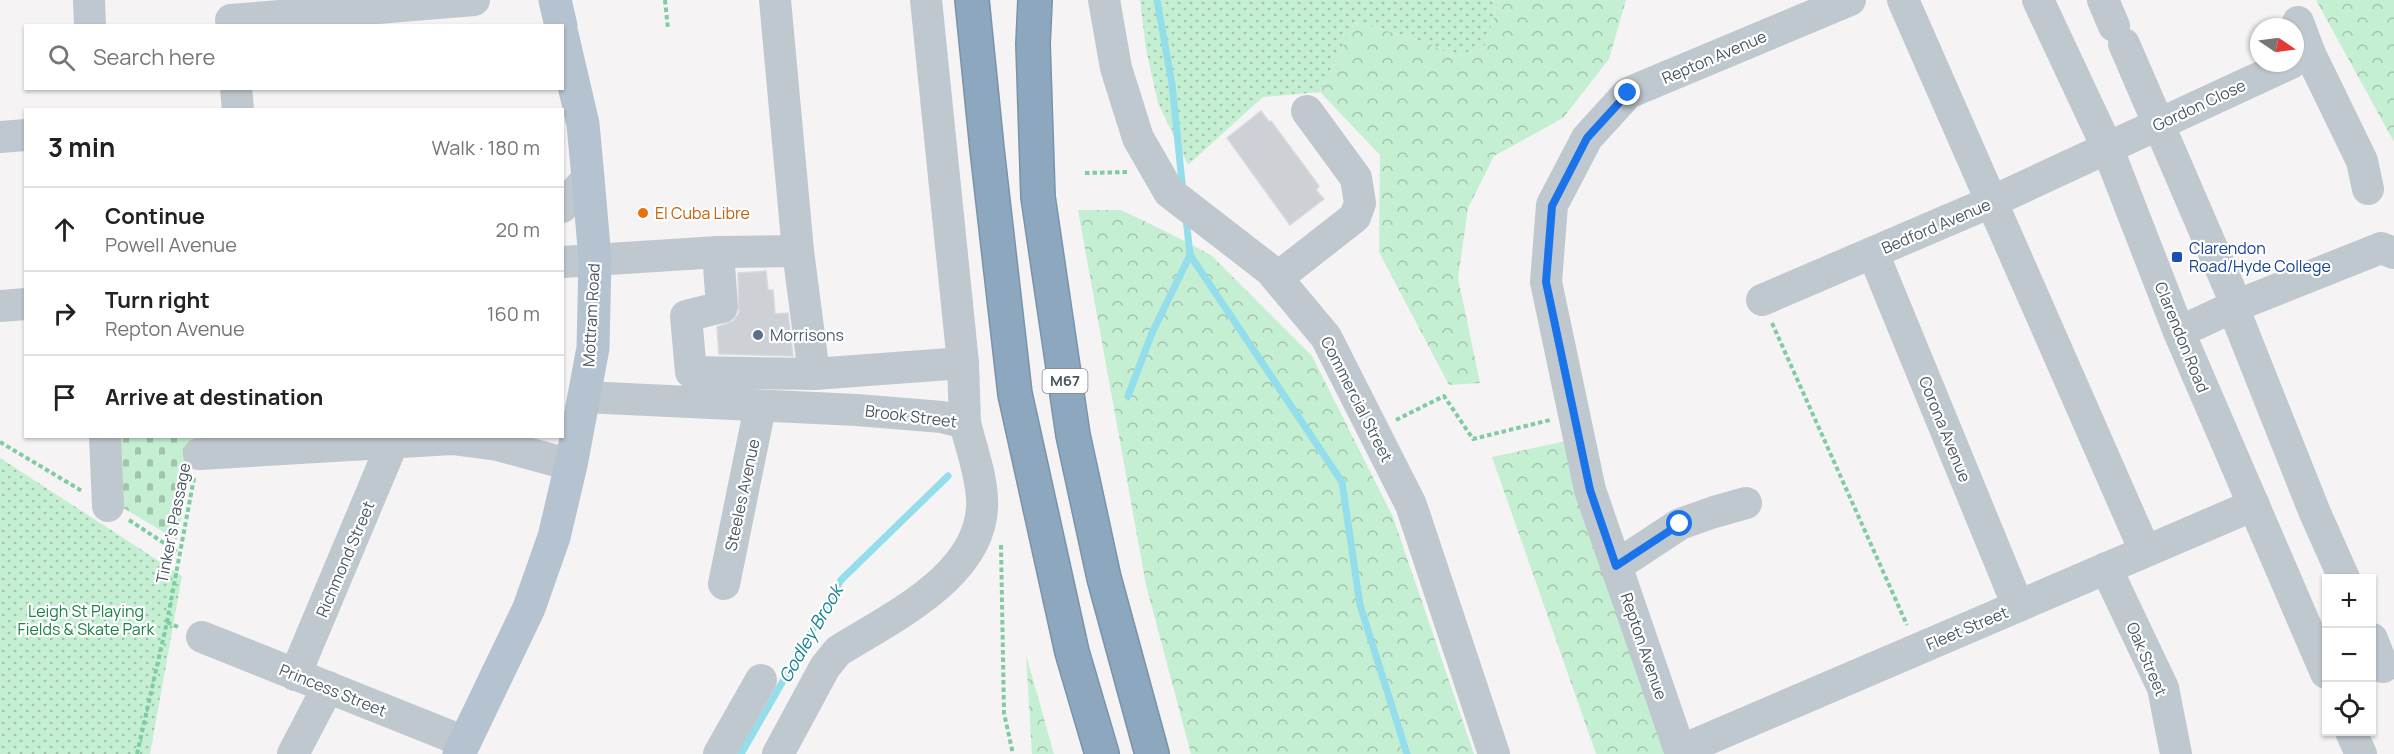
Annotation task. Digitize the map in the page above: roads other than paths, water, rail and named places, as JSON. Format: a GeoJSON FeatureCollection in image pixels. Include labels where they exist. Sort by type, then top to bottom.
{"type":"FeatureCollection","features":[{"type":"Feature","properties":{"kind":"highway"},"geometry":{"type":"LineString","coordinates":[[972,0],[1015,394],[1072,652],[1102,754]]}},
{"type":"Feature","properties":{"kind":"highway"},"geometry":{"type":"LineString","coordinates":[[987,149],[996,0]]}},
{"type":"Feature","properties":{"kind":"highway","name":"M67"},"geometry":{"type":"LineString","coordinates":[[1035,0],[1033,44],[1038,197],[1073,435],[1104,578],[1152,754]]}},
{"type":"Feature","properties":{"kind":"main road"},"geometry":{"type":"LineString","coordinates":[[555,0],[561,24]]}},
{"type":"Feature","properties":{"kind":"main road","name":"Mottram Road"},"geometry":{"type":"LineString","coordinates":[[462,748],[530,608],[554,537],[572,465],[593,348],[595,259],[583,124],[564,43]]}},
{"type":"Feature","properties":{"kind":"street"},"geometry":{"type":"LineString","coordinates":[[89,0],[90,24]]}},
{"type":"Feature","properties":{"kind":"street"},"geometry":{"type":"LineString","coordinates":[[231,15],[474,0]]}},
{"type":"Feature","properties":{"kind":"street"},"geometry":{"type":"LineString","coordinates":[[775,0],[798,251],[814,374]]}},
{"type":"Feature","properties":{"kind":"street"},"geometry":{"type":"LineString","coordinates":[[926,0],[963,363],[965,423]]}},
{"type":"Feature","properties":{"kind":"street","name":"Commercial Street"},"geometry":{"type":"LineString","coordinates":[[1104,0],[1116,68],[1138,138],[1169,192],[1270,270],[1326,337],[1411,505],[1494,754]]}},
{"type":"Feature","properties":{"kind":"street","name":"Repton Avenue"},"geometry":{"type":"LineString","coordinates":[[1681,753],[1590,490],[1546,282],[1552,206],[1587,138],[1628,93],[1850,0]]}},
{"type":"Feature","properties":{"kind":"street"},"geometry":{"type":"LineString","coordinates":[[1903,0],[2145,551]]}},
{"type":"Feature","properties":{"kind":"street","name":"Clarendon Road"},"geometry":{"type":"LineString","coordinates":[[2038,0],[2107,147],[2179,332],[2322,665]]}},
{"type":"Feature","properties":{"kind":"street"},"geometry":{"type":"LineString","coordinates":[[2114,24],[2235,307],[2315,513],[2342,574]]}},
{"type":"Feature","properties":{"kind":"street"},"geometry":{"type":"LineString","coordinates":[[2304,68],[2362,161],[2368,189]]}},
{"type":"Feature","properties":{"kind":"street","name":"Gordon Close"},"geometry":{"type":"LineString","coordinates":[[2107,147],[2273,72]]}},
{"type":"Feature","properties":{"kind":"street"},"geometry":{"type":"LineString","coordinates":[[236,90],[238,108]]}},
{"type":"Feature","properties":{"kind":"street"},"geometry":{"type":"LineString","coordinates":[[1277,278],[1356,217],[1360,202],[1356,178],[1307,111]]}},
{"type":"Feature","properties":{"kind":"street"},"geometry":{"type":"LineString","coordinates":[[0,137],[24,135]]}},
{"type":"Feature","properties":{"kind":"street","name":"Bedford Avenue"},"geometry":{"type":"LineString","coordinates":[[1762,300],[1993,201],[2107,147]]}},
{"type":"Feature","properties":{"kind":"street"},"geometry":{"type":"LineString","coordinates":[[564,205],[588,178]]}},
{"type":"Feature","properties":{"kind":"street"},"geometry":{"type":"LineString","coordinates":[[2179,332],[2381,248],[2394,253]]}},
{"type":"Feature","properties":{"kind":"street"},"geometry":{"type":"LineString","coordinates":[[564,262],[718,252],[798,251]]}},
{"type":"Feature","properties":{"kind":"street"},"geometry":{"type":"LineString","coordinates":[[718,252],[722,307],[686,316],[691,372],[814,374],[963,363]]}},
{"type":"Feature","properties":{"kind":"street","name":"Corona Avenue"},"geometry":{"type":"LineString","coordinates":[[1873,253],[2018,606]]}},
{"type":"Feature","properties":{"kind":"street"},"geometry":{"type":"LineString","coordinates":[[0,306],[24,304]]}},
{"type":"Feature","properties":{"kind":"street","name":"Brook Street"},"geometry":{"type":"LineString","coordinates":[[584,397],[868,411],[942,417],[965,423],[982,499],[981,518],[967,552],[945,581],[838,651],[825,667],[778,754]]}},
{"type":"Feature","properties":{"kind":"street","name":"Steeles Avenue"},"geometry":{"type":"LineString","coordinates":[[724,584],[760,407]]}},
{"type":"Feature","properties":{"kind":"street"},"geometry":{"type":"LineString","coordinates":[[105,438],[108,506]]}},
{"type":"Feature","properties":{"kind":"street"},"geometry":{"type":"LineString","coordinates":[[199,454],[452,439],[498,445],[572,465]]}},
{"type":"Feature","properties":{"kind":"street","name":"Richmond Street"},"geometry":{"type":"LineString","coordinates":[[295,675],[393,442]]}},
{"type":"Feature","properties":{"kind":"street"},"geometry":{"type":"LineString","coordinates":[[1616,566],[1680,524],[1746,503]]}},
{"type":"Feature","properties":{"kind":"street","name":"Fleet Street"},"geometry":{"type":"LineString","coordinates":[[1681,753],[2254,505]]}},
{"type":"Feature","properties":{"kind":"street","name":"Oak Street"},"geometry":{"type":"LineString","coordinates":[[2106,568],[2163,688],[2176,754]]}},
{"type":"Feature","properties":{"kind":"street"},"geometry":{"type":"LineString","coordinates":[[2376,647],[2394,628]]}},
{"type":"Feature","properties":{"kind":"street","name":"Princess Street"},"geometry":{"type":"LineString","coordinates":[[202,637],[328,687],[462,748]]}},
{"type":"Feature","properties":{"kind":"street"},"geometry":{"type":"LineString","coordinates":[[719,754],[761,680]]}},
{"type":"Feature","properties":{"kind":"street"},"geometry":{"type":"LineString","coordinates":[[293,754],[328,687]]}},
{"type":"Feature","properties":{"kind":"street"},"geometry":{"type":"LineString","coordinates":[[2354,736],[2361,754]]}},
{"type":"Feature","properties":{"kind":"waterway"},"geometry":{"type":"LineString","coordinates":[[1157,0],[1172,84],[1183,192]]}},
{"type":"Feature","properties":{"kind":"waterway"},"geometry":{"type":"LineString","coordinates":[[1186,218],[1190,255],[1342,482],[1360,605],[1407,754]]}},
{"type":"Feature","properties":{"kind":"waterway","name":"Godley Brook"},"geometry":{"type":"LineString","coordinates":[[1128,396],[1152,333],[1190,255]]}},
{"type":"Feature","properties":{"kind":"waterway","name":"Godley Brook"},"geometry":{"type":"LineString","coordinates":[[741,754],[841,580],[948,476]]}},
{"type":"Feature","properties":{"kind":"place","name":"El Cuba Libre"},"geometry":{"type":"Point","coordinates":[643,213]}},
{"type":"Feature","properties":{"kind":"place","name":"Clarendon Road/Hyde College"},"geometry":{"type":"Point","coordinates":[2177,257]}},
{"type":"Feature","properties":{"kind":"place","name":"Morrisons"},"geometry":{"type":"Point","coordinates":[758,335]}},
{"type":"Feature","properties":{"kind":"park label","name":"Leigh St Playing Fields & Skate Park"},"geometry":{"type":"Point","coordinates":[86,620]}}]}
